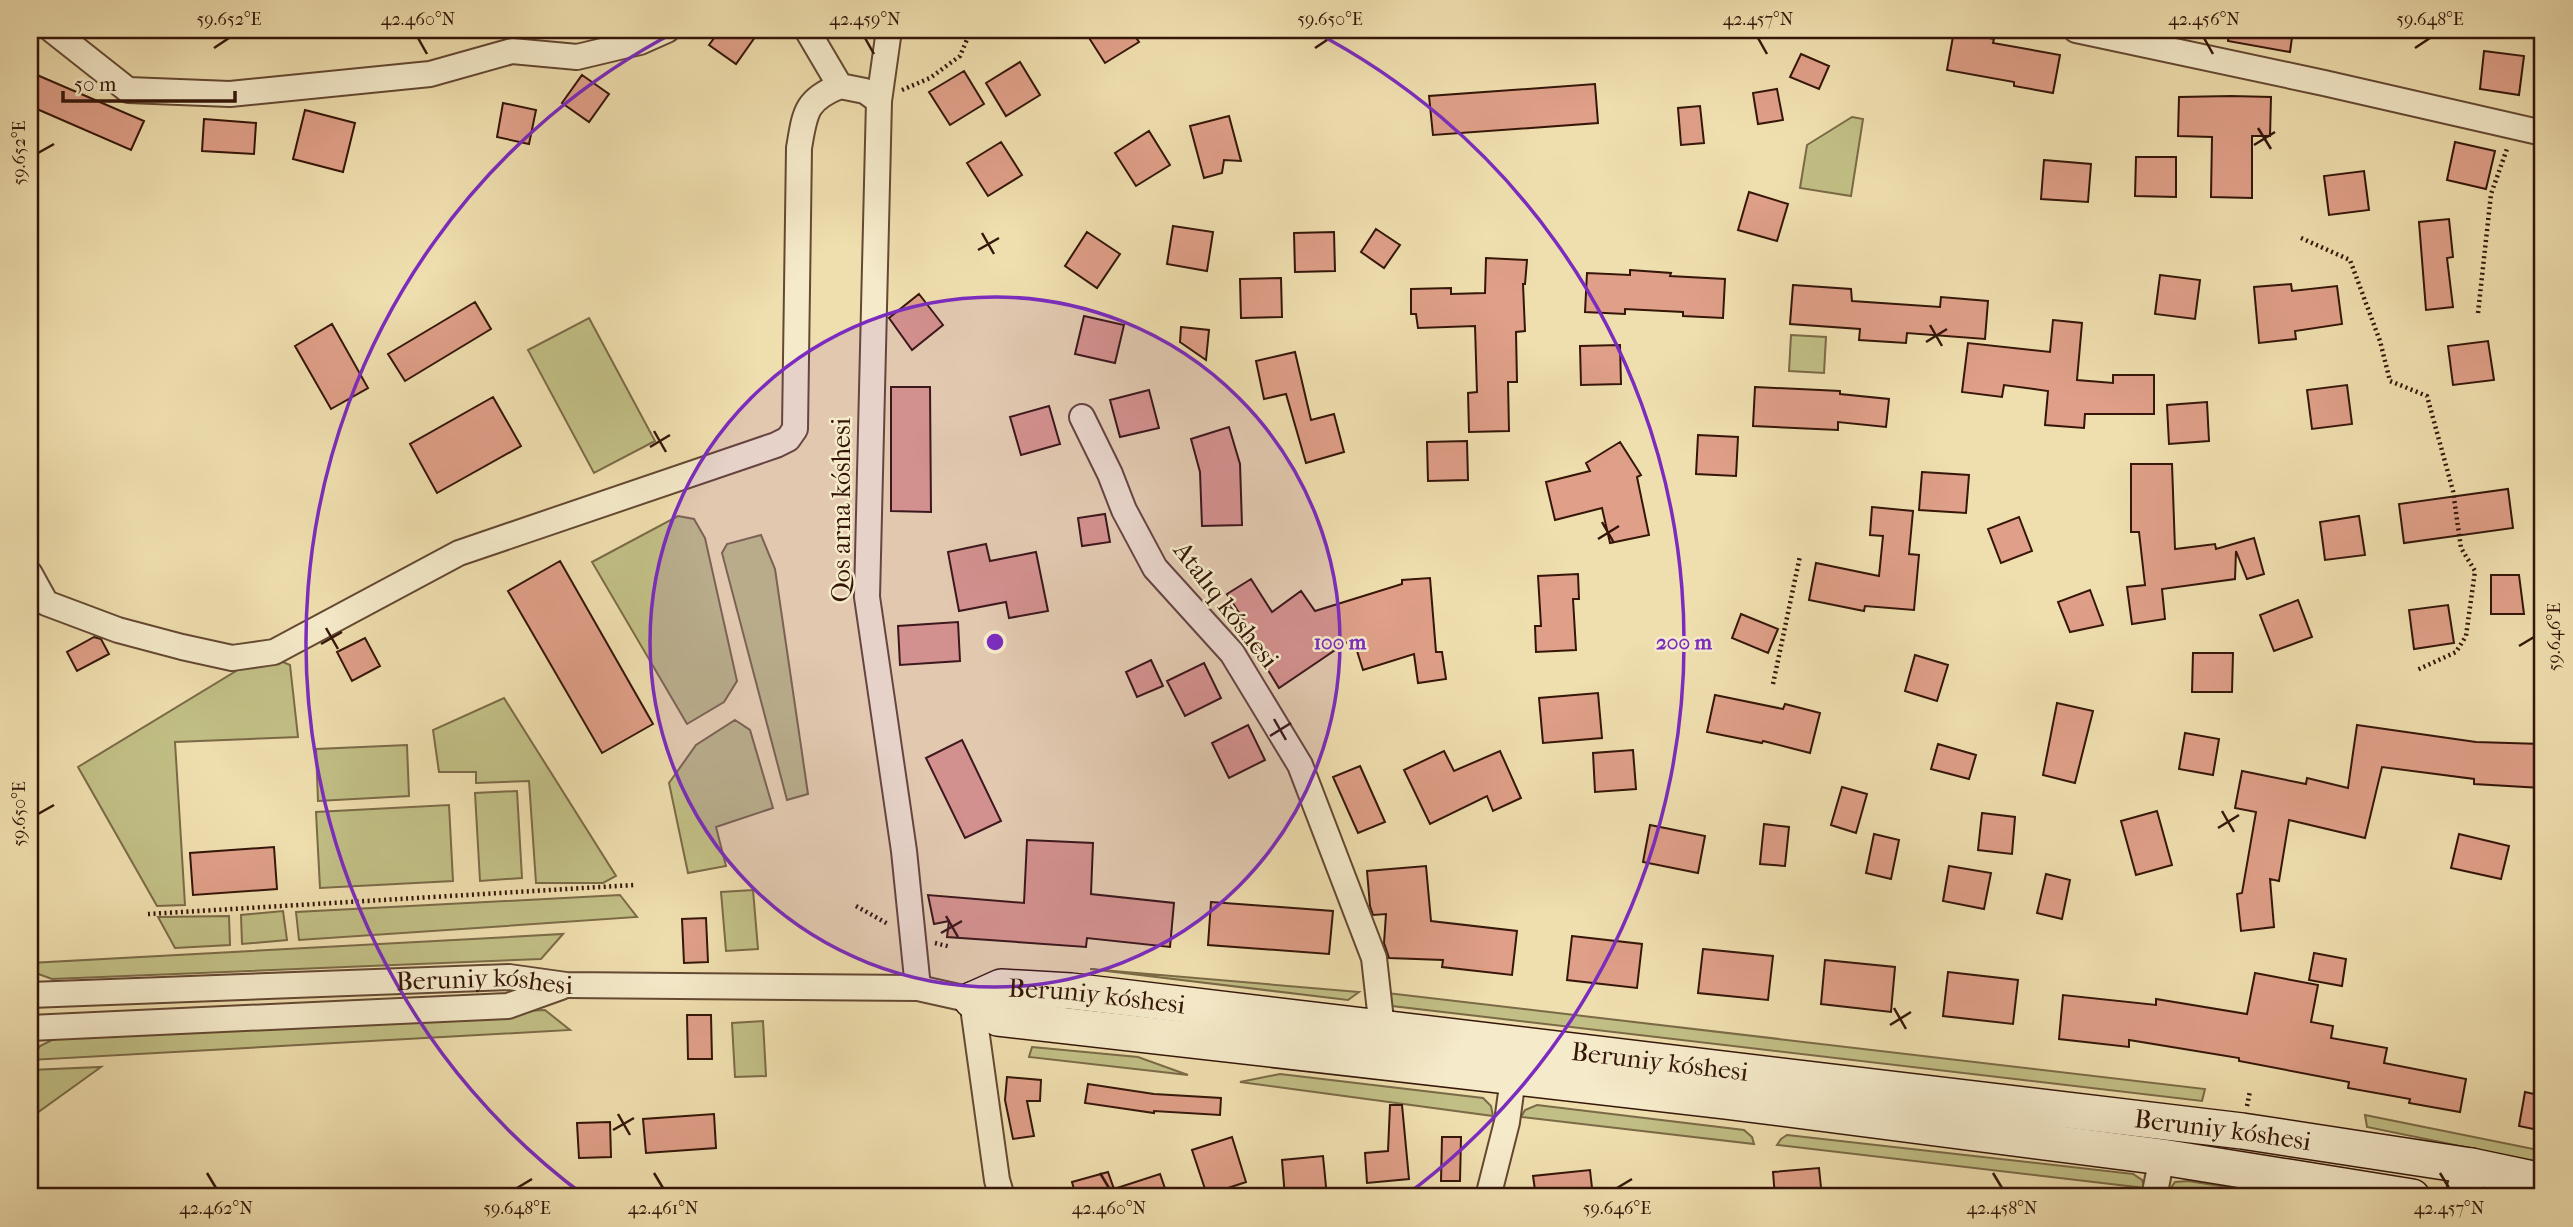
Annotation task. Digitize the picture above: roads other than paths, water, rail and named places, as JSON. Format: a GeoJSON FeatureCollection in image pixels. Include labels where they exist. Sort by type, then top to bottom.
{"type":"FeatureCollection","features":[{"type":"Feature","properties":{"kind":"street"},"geometry":{"type":"LineString","coordinates":[[52,30],[128,90],[230,94],[430,74],[512,51],[577,57],[640,42],[667,30]]}},
{"type":"Feature","properties":{"kind":"street"},"geometry":{"type":"LineString","coordinates":[[807,30],[840,86]]}},
{"type":"Feature","properties":{"kind":"street","name":"Qos arna kóshesi"},"geometry":{"type":"LineString","coordinates":[[889,30],[879,101],[867,597],[904,851],[918,988]]}},
{"type":"Feature","properties":{"kind":"street"},"geometry":{"type":"LineString","coordinates":[[2076,30],[2543,133]]}},
{"type":"Feature","properties":{"kind":"street"},"geometry":{"type":"LineString","coordinates":[[30,574],[46,603],[118,630],[182,648],[232,658],[274,652],[459,553],[788,439],[795,429],[799,148],[805,110],[820,94],[840,86],[865,90],[879,101]]}},
{"type":"Feature","properties":{"kind":"street","name":"Atalıq kóshesi"},"geometry":{"type":"LineString","coordinates":[[1082,417],[1124,510],[1156,568],[1232,653],[1300,765],[1374,958],[1382,1029]]}},
{"type":"Feature","properties":{"kind":"street","name":"Beruniy kóshesi"},"geometry":{"type":"LineString","coordinates":[[30,995],[509,977],[566,985]]}},
{"type":"Feature","properties":{"kind":"street"},"geometry":{"type":"LineString","coordinates":[[566,985],[918,988],[972,1000],[997,1180],[1002,1197]]}},
{"type":"Feature","properties":{"kind":"street","name":"Beruniy kóshesi"},"geometry":{"type":"LineString","coordinates":[[30,1028],[508,1006],[566,985]]}},
{"type":"Feature","properties":{"kind":"street","name":"Beruniy kóshesi"},"geometry":{"type":"LineString","coordinates":[[972,1000],[1001,987],[1071,991],[2242,1131],[2467,1182],[2543,1181]]}},
{"type":"Feature","properties":{"kind":"street","name":"Beruniy kóshesi"},"geometry":{"type":"LineString","coordinates":[[972,1000],[998,1018],[1726,1101],[2162,1157],[2412,1197]]}},
{"type":"Feature","properties":{"kind":"street"},"geometry":{"type":"LineString","coordinates":[[1488,1197],[1507,1122],[1513,1078]]}},
{"type":"Feature","properties":{"kind":"street"},"geometry":{"type":"LineString","coordinates":[[2154,1197],[2162,1157]]}}]}
